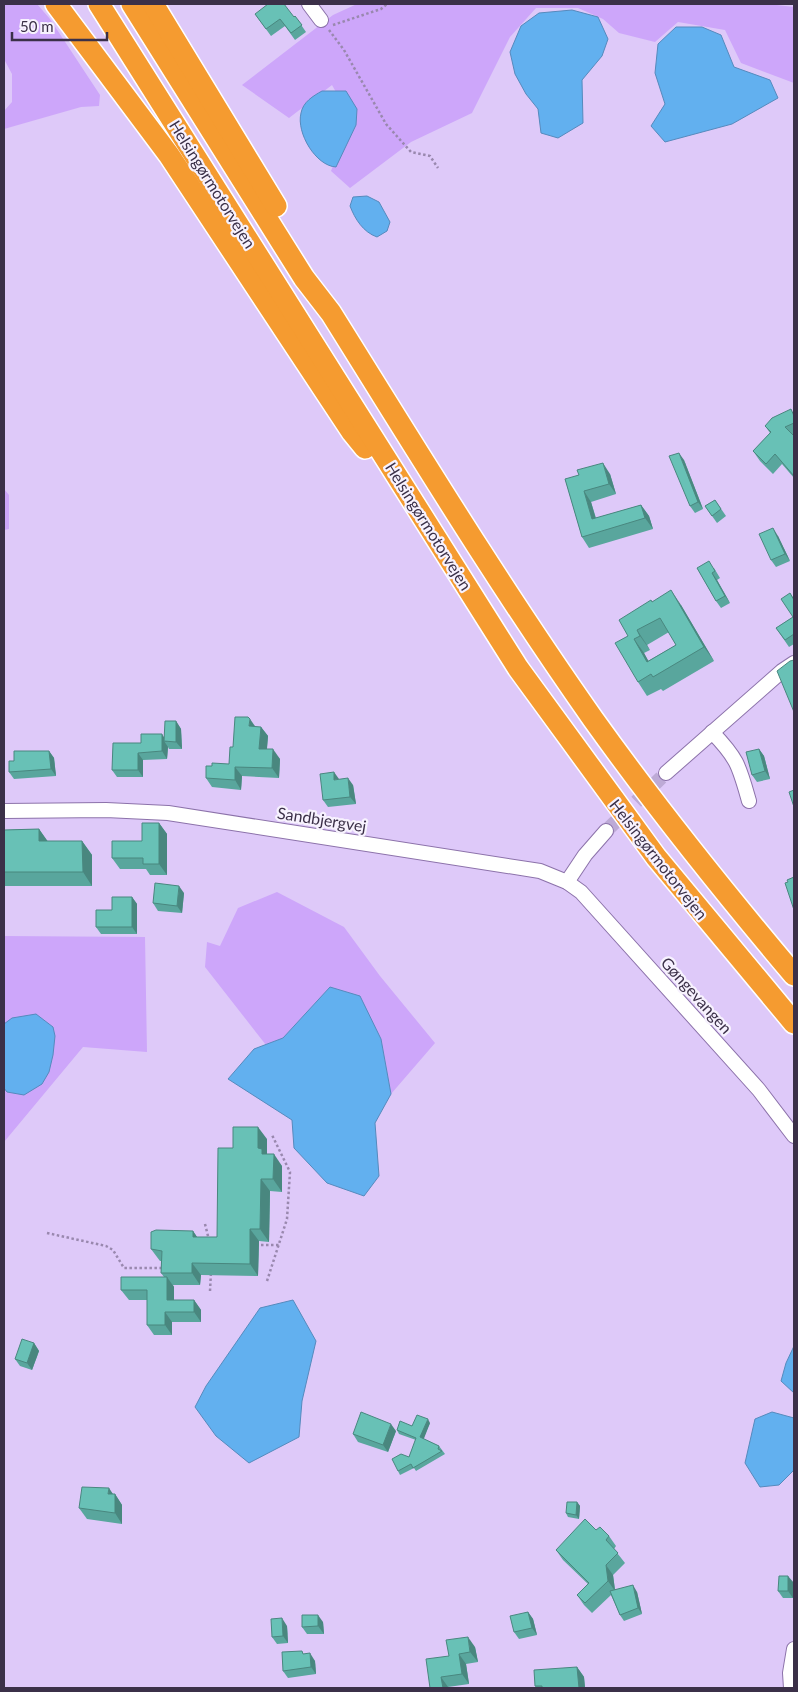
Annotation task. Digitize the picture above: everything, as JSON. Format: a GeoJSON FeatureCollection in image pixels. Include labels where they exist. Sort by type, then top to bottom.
{"type":"FeatureCollection","features":[{"type":"Feature","properties":{"kind":"highway"},"geometry":{"type":"LineString","coordinates":[[56,4],[168,155],[352,432],[427,524]]}},
{"type":"Feature","properties":{"kind":"highway","name":"Helsingørmotorvejen"},"geometry":{"type":"LineString","coordinates":[[99,4],[518,668],[593,774],[656,858],[794,1023]]}},
{"type":"Feature","properties":{"kind":"highway","name":"Helsingørmotorvejen"},"geometry":{"type":"LineString","coordinates":[[132,4],[304,278],[331,313],[515,604],[594,719],[677,832],[794,975]]}},
{"type":"Feature","properties":{"kind":"highway"},"geometry":{"type":"LineString","coordinates":[[153,4],[316,273],[331,313]]}},
{"type":"Feature","properties":{"kind":"street"},"geometry":{"type":"LineString","coordinates":[[309,4],[324,24]]}},
{"type":"Feature","properties":{"kind":"street"},"geometry":{"type":"LineString","coordinates":[[666,773],[794,663]]}},
{"type":"Feature","properties":{"kind":"street"},"geometry":{"type":"LineString","coordinates":[[712,732],[732,753],[739,764],[749,801]]}},
{"type":"Feature","properties":{"kind":"street","name":"Sandbjergvej"},"geometry":{"type":"LineString","coordinates":[[4,810],[106,810],[168,813],[540,871],[567,882]]}},
{"type":"Feature","properties":{"kind":"street"},"geometry":{"type":"LineString","coordinates":[[567,882],[585,855],[606,831]]}},
{"type":"Feature","properties":{"kind":"street","name":"Gøngevangen"},"geometry":{"type":"LineString","coordinates":[[567,882],[581,892],[759,1090],[794,1136]]}},
{"type":"Feature","properties":{"kind":"street"},"geometry":{"type":"LineString","coordinates":[[791,1688],[790,1673],[794,1649]]}},
{"type":"Feature","properties":{"kind":"path"},"geometry":{"type":"LineString","coordinates":[[387,4],[381,9],[324,24],[344,50],[386,124],[411,152],[430,156],[438,168]]}},
{"type":"Feature","properties":{"kind":"path"},"geometry":{"type":"LineString","coordinates":[[267,1281],[287,1219],[290,1172],[272,1135]]}},
{"type":"Feature","properties":{"kind":"path"},"geometry":{"type":"LineString","coordinates":[[205,1224],[211,1244]]}},
{"type":"Feature","properties":{"kind":"path"},"geometry":{"type":"LineString","coordinates":[[47,1233],[106,1246],[113,1250],[124,1268],[170,1268]]}},
{"type":"Feature","properties":{"kind":"path"},"geometry":{"type":"LineString","coordinates":[[250,1245],[280,1245]]}},
{"type":"Feature","properties":{"kind":"path"},"geometry":{"type":"LineString","coordinates":[[210,1291],[212,1267]]}},
{"type":"Feature","properties":{"kind":"shaded area"},"geometry":{"type":"Polygon","coordinates":[[[4,4],[37,4],[50,19],[100,95],[99,106],[81,107],[4,129],[4,111],[12,102],[12,74],[4,59],[4,4]]]}},
{"type":"Feature","properties":{"kind":"shaded area"},"geometry":{"type":"Polygon","coordinates":[[[357,4],[768,4],[794,7],[794,83],[741,63],[725,30],[678,22],[655,42],[619,33],[603,19],[578,8],[536,8],[510,37],[472,113],[411,142],[350,188],[331,171],[351,119],[332,85],[289,118],[242,85],[333,15],[357,4]]]}},
{"type":"Feature","properties":{"kind":"shaded area"},"geometry":{"type":"Polygon","coordinates":[[[4,489],[9,495],[9,529],[4,530],[4,489]]]}},
{"type":"Feature","properties":{"kind":"shaded area"},"geometry":{"type":"Polygon","coordinates":[[[277,892],[344,927],[380,976],[435,1043],[391,1094],[381,1039],[330,987],[283,1038],[266,1045],[205,967],[207,942],[220,946],[238,908],[277,892]]]}},
{"type":"Feature","properties":{"kind":"shaded area"},"geometry":{"type":"Polygon","coordinates":[[[4,936],[145,937],[147,1052],[83,1047],[4,1142],[4,936]]]}},
{"type":"Feature","properties":{"kind":"water"},"geometry":{"type":"Polygon","coordinates":[[[572,10],[598,17],[608,39],[602,56],[582,80],[583,123],[558,138],[541,133],[538,109],[526,94],[515,74],[510,52],[521,26],[539,13],[572,10]]]}},
{"type":"Feature","properties":{"kind":"water"},"geometry":{"type":"Polygon","coordinates":[[[676,27],[702,27],[721,35],[734,67],[770,80],[778,98],[732,124],[665,142],[651,126],[665,104],[655,73],[658,44],[676,27]]]}},
{"type":"Feature","properties":{"kind":"water"},"geometry":{"type":"Polygon","coordinates":[[[322,91],[346,91],[357,109],[356,125],[336,167],[321,161],[315,155],[305,139],[300,121],[302,109],[306,103],[322,91]]]}},
{"type":"Feature","properties":{"kind":"water"},"geometry":{"type":"Polygon","coordinates":[[[367,196],[379,202],[390,222],[387,231],[377,237],[360,224],[350,206],[353,197],[367,196]]]}},
{"type":"Feature","properties":{"kind":"water"},"geometry":{"type":"Polygon","coordinates":[[[330,987],[360,996],[381,1039],[391,1094],[375,1123],[379,1176],[364,1196],[327,1183],[294,1148],[292,1120],[228,1079],[254,1049],[283,1038],[330,987]]]}},
{"type":"Feature","properties":{"kind":"water"},"geometry":{"type":"Polygon","coordinates":[[[36,1014],[53,1027],[55,1036],[49,1072],[42,1084],[24,1095],[7,1092],[4,1088],[4,1024],[12,1018],[36,1014]]]}},
{"type":"Feature","properties":{"kind":"water"},"geometry":{"type":"Polygon","coordinates":[[[293,1300],[316,1341],[302,1401],[299,1437],[249,1463],[216,1436],[195,1407],[206,1386],[260,1308],[293,1300]]]}},
{"type":"Feature","properties":{"kind":"water"},"geometry":{"type":"Polygon","coordinates":[[[794,1346],[794,1393],[781,1381],[786,1363],[794,1346]]]}},
{"type":"Feature","properties":{"kind":"water"},"geometry":{"type":"Polygon","coordinates":[[[772,1412],[794,1418],[794,1470],[779,1485],[760,1487],[745,1463],[755,1419],[772,1412]]]}},
{"type":"Feature","properties":{"kind":"building"},"geometry":{"type":"Polygon","coordinates":[[[268,4],[284,4],[302,25],[291,33],[280,19],[266,29],[255,14],[268,4]]]}},
{"type":"Feature","properties":{"kind":"building"},"geometry":{"type":"Polygon","coordinates":[[[791,409],[794,423],[785,427],[794,436],[794,476],[775,454],[766,464],[753,451],[771,432],[765,426],[772,418],[791,409]]]}},
{"type":"Feature","properties":{"kind":"building"},"geometry":{"type":"Polygon","coordinates":[[[679,453],[698,502],[690,506],[669,456],[679,453]]]}},
{"type":"Feature","properties":{"kind":"building"},"geometry":{"type":"Polygon","coordinates":[[[603,463],[609,484],[584,491],[592,519],[641,505],[645,518],[582,537],[565,479],[579,475],[577,470],[603,463]]]}},
{"type":"Feature","properties":{"kind":"building"},"geometry":{"type":"Polygon","coordinates":[[[715,500],[721,509],[712,516],[705,506],[715,500]]]}},
{"type":"Feature","properties":{"kind":"building"},"geometry":{"type":"Polygon","coordinates":[[[773,528],[785,554],[771,560],[759,534],[773,528]]]}},
{"type":"Feature","properties":{"kind":"building"},"geometry":{"type":"Polygon","coordinates":[[[709,561],[715,571],[712,573],[725,596],[716,601],[697,568],[709,561]]]}},
{"type":"Feature","properties":{"kind":"building"},"geometry":{"type":"Polygon","coordinates":[[[671,590],[704,647],[653,677],[651,674],[638,682],[615,643],[628,636],[619,620],[651,600],[652,602],[671,590]],[[660,618],[637,630],[640,636],[634,639],[647,662],[676,645],[660,618]]]}},
{"type":"Feature","properties":{"kind":"building"},"geometry":{"type":"Polygon","coordinates":[[[790,593],[794,600],[794,634],[785,640],[776,628],[793,617],[781,599],[790,593]]]}},
{"type":"Feature","properties":{"kind":"building"},"geometry":{"type":"Polygon","coordinates":[[[794,660],[794,712],[777,671],[794,660]]]}},
{"type":"Feature","properties":{"kind":"building"},"geometry":{"type":"Polygon","coordinates":[[[235,717],[248,717],[250,719],[249,726],[261,727],[259,749],[273,749],[272,768],[235,767],[235,780],[206,778],[206,766],[212,766],[212,763],[229,764],[230,747],[233,747],[235,717]]]}},
{"type":"Feature","properties":{"kind":"building"},"geometry":{"type":"Polygon","coordinates":[[[165,721],[176,721],[176,742],[164,741],[165,721]]]}},
{"type":"Feature","properties":{"kind":"building"},"geometry":{"type":"Polygon","coordinates":[[[141,734],[162,734],[162,751],[138,753],[138,770],[112,770],[113,743],[141,743],[141,734]]]}},
{"type":"Feature","properties":{"kind":"building"},"geometry":{"type":"Polygon","coordinates":[[[759,749],[765,771],[752,775],[746,752],[759,749]]]}},
{"type":"Feature","properties":{"kind":"building"},"geometry":{"type":"Polygon","coordinates":[[[14,751],[49,751],[51,769],[9,772],[9,761],[14,761],[14,751]]]}},
{"type":"Feature","properties":{"kind":"building"},"geometry":{"type":"Polygon","coordinates":[[[334,772],[334,780],[348,778],[350,797],[323,800],[320,774],[334,772]]]}},
{"type":"Feature","properties":{"kind":"building"},"geometry":{"type":"Polygon","coordinates":[[[794,790],[794,807],[789,792],[794,790]]]}},
{"type":"Feature","properties":{"kind":"building"},"geometry":{"type":"Polygon","coordinates":[[[142,823],[159,823],[159,864],[143,864],[143,858],[112,858],[112,841],[142,841],[142,823]]]}},
{"type":"Feature","properties":{"kind":"building"},"geometry":{"type":"Polygon","coordinates":[[[39,829],[39,841],[82,841],[83,872],[4,872],[4,830],[39,829]]]}},
{"type":"Feature","properties":{"kind":"building"},"geometry":{"type":"Polygon","coordinates":[[[794,877],[794,910],[785,883],[794,877]]]}},
{"type":"Feature","properties":{"kind":"building"},"geometry":{"type":"Polygon","coordinates":[[[155,883],[179,886],[177,906],[153,903],[155,883]]]}},
{"type":"Feature","properties":{"kind":"building"},"geometry":{"type":"Polygon","coordinates":[[[112,897],[132,897],[132,927],[96,927],[96,910],[112,910],[112,897]]]}},
{"type":"Feature","properties":{"kind":"building"},"geometry":{"type":"Polygon","coordinates":[[[233,1127],[258,1127],[258,1148],[262,1149],[262,1154],[274,1154],[273,1179],[261,1179],[260,1229],[250,1229],[250,1264],[192,1263],[192,1273],[161,1273],[162,1251],[151,1249],[151,1232],[156,1230],[193,1231],[193,1237],[217,1237],[218,1148],[233,1148],[233,1127]]]}},
{"type":"Feature","properties":{"kind":"building"},"geometry":{"type":"Polygon","coordinates":[[[121,1277],[167,1277],[167,1300],[194,1300],[194,1312],[165,1312],[165,1325],[147,1325],[147,1290],[121,1290],[121,1277]]]}},
{"type":"Feature","properties":{"kind":"building"},"geometry":{"type":"Polygon","coordinates":[[[22,1339],[34,1343],[27,1363],[15,1359],[22,1339]]]}},
{"type":"Feature","properties":{"kind":"building"},"geometry":{"type":"Polygon","coordinates":[[[361,1412],[391,1424],[383,1445],[353,1434],[361,1412]]]}},
{"type":"Feature","properties":{"kind":"building"},"geometry":{"type":"Polygon","coordinates":[[[417,1415],[428,1419],[420,1437],[439,1446],[438,1449],[442,1451],[413,1468],[411,1464],[398,1471],[392,1459],[401,1454],[409,1457],[416,1438],[397,1430],[400,1421],[412,1426],[417,1415]]]}},
{"type":"Feature","properties":{"kind":"building"},"geometry":{"type":"Polygon","coordinates":[[[82,1487],[109,1488],[108,1494],[115,1494],[115,1513],[79,1508],[82,1487]]]}},
{"type":"Feature","properties":{"kind":"building"},"geometry":{"type":"Polygon","coordinates":[[[567,1502],[577,1502],[576,1515],[566,1513],[567,1502]]]}},
{"type":"Feature","properties":{"kind":"building"},"geometry":{"type":"Polygon","coordinates":[[[585,1519],[596,1530],[600,1527],[609,1536],[606,1540],[618,1553],[606,1565],[608,1581],[585,1603],[577,1595],[589,1583],[556,1550],[585,1519]]]}},
{"type":"Feature","properties":{"kind":"building"},"geometry":{"type":"Polygon","coordinates":[[[779,1576],[788,1576],[788,1591],[778,1591],[779,1576]]]}},
{"type":"Feature","properties":{"kind":"building"},"geometry":{"type":"Polygon","coordinates":[[[633,1585],[638,1608],[620,1615],[610,1591],[633,1585]]]}},
{"type":"Feature","properties":{"kind":"building"},"geometry":{"type":"Polygon","coordinates":[[[528,1612],[532,1628],[514,1632],[510,1616],[528,1612]]]}},
{"type":"Feature","properties":{"kind":"building"},"geometry":{"type":"Polygon","coordinates":[[[302,1615],[318,1615],[318,1626],[302,1627],[302,1615]]]}},
{"type":"Feature","properties":{"kind":"building"},"geometry":{"type":"Polygon","coordinates":[[[282,1618],[283,1636],[272,1637],[271,1619],[282,1618]]]}},
{"type":"Feature","properties":{"kind":"building"},"geometry":{"type":"Polygon","coordinates":[[[468,1637],[470,1652],[459,1654],[462,1674],[441,1677],[443,1688],[430,1688],[426,1659],[449,1656],[446,1640],[468,1637]]]}},
{"type":"Feature","properties":{"kind":"building"},"geometry":{"type":"Polygon","coordinates":[[[302,1651],[303,1654],[310,1653],[311,1667],[283,1671],[282,1652],[302,1651]]]}},
{"type":"Feature","properties":{"kind":"building"},"geometry":{"type":"Polygon","coordinates":[[[577,1667],[579,1688],[542,1688],[542,1686],[535,1686],[534,1670],[577,1667]]]}},
{"type":"Feature","properties":{"kind":"tunnel"},"geometry":{"type":"LineString","coordinates":[[606,831],[666,773]]}}]}
